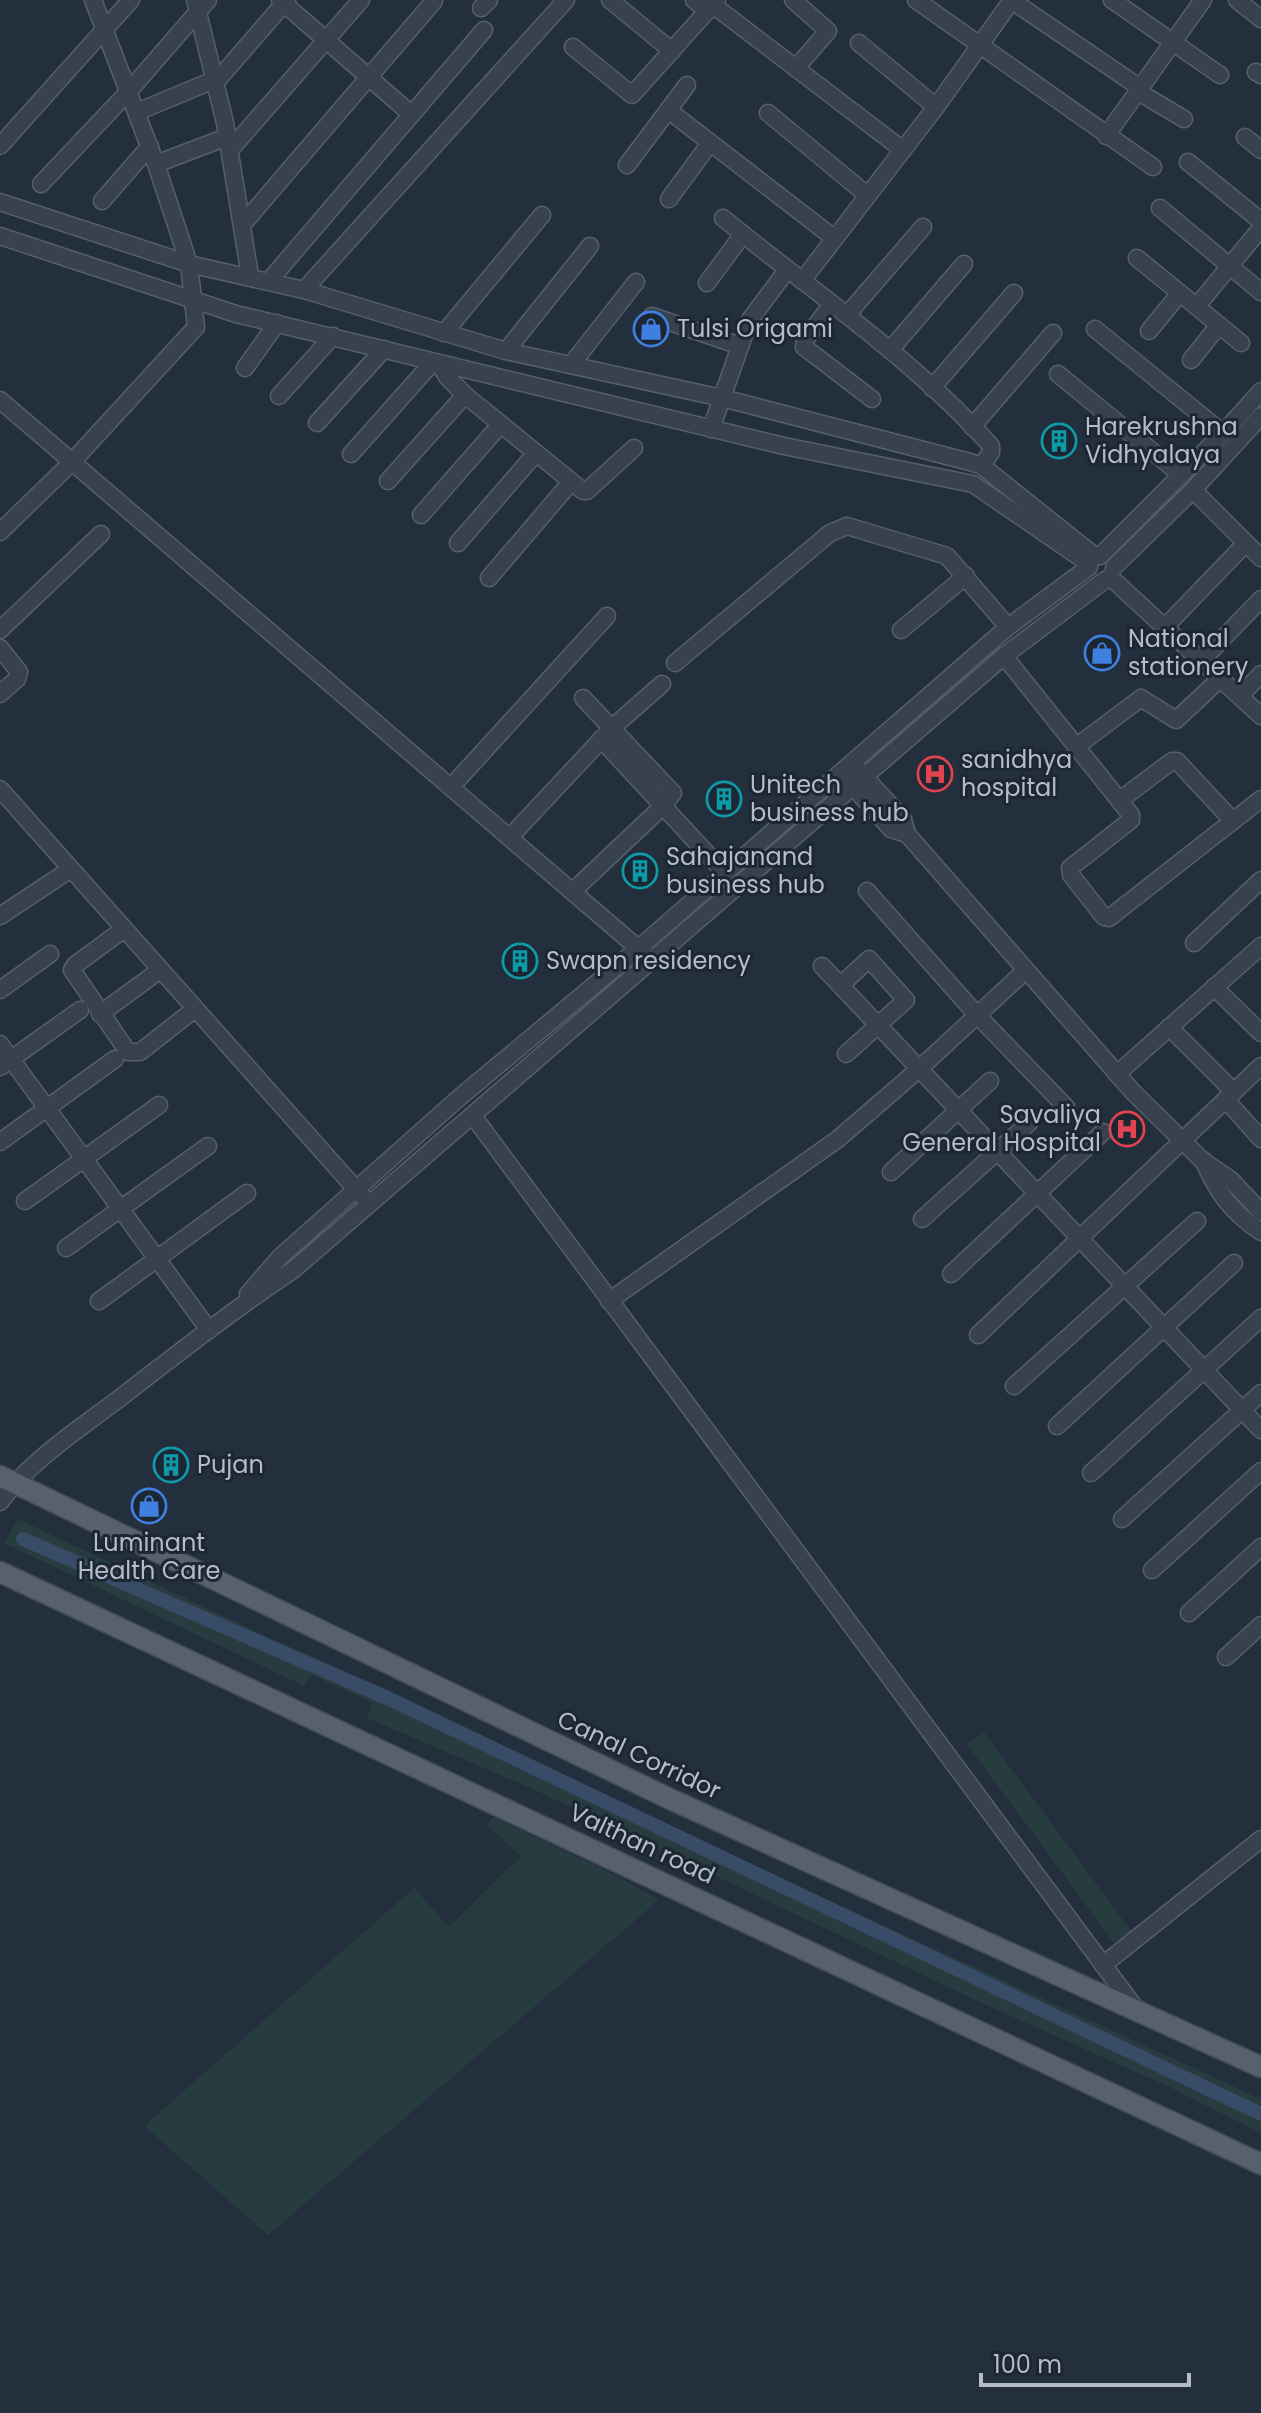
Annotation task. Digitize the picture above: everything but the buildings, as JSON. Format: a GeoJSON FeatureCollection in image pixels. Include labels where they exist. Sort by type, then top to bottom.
{"type":"FeatureCollection","features":[{"type":"Feature","properties":{"kind":"main road","name":"Canal Corridor"},"geometry":{"type":"LineString","coordinates":[[7,1479],[670,1799],[1261,2067]]}},
{"type":"Feature","properties":{"kind":"main road","name":"Valthan road"},"geometry":{"type":"LineString","coordinates":[[0,1572],[1261,2164]]}},
{"type":"Feature","properties":{"kind":"street"},"geometry":{"type":"LineString","coordinates":[[0,532],[71,463],[196,327],[189,264],[150,146],[93,0]]}},
{"type":"Feature","properties":{"kind":"street"},"geometry":{"type":"LineString","coordinates":[[0,146],[131,0]]}},
{"type":"Feature","properties":{"kind":"street"},"geometry":{"type":"LineString","coordinates":[[156,164],[228,144],[361,0]]}},
{"type":"Feature","properties":{"kind":"street"},"geometry":{"type":"LineString","coordinates":[[304,290],[566,0]]}},
{"type":"Feature","properties":{"kind":"street"},"geometry":{"type":"LineString","coordinates":[[610,0],[672,51]]}},
{"type":"Feature","properties":{"kind":"street"},"geometry":{"type":"LineString","coordinates":[[793,0],[828,31],[796,68]]}},
{"type":"Feature","properties":{"kind":"street"},"geometry":{"type":"LineString","coordinates":[[916,0],[1153,167]]}},
{"type":"Feature","properties":{"kind":"street"},"geometry":{"type":"LineString","coordinates":[[802,281],[936,107],[1011,0],[1184,119]]}},
{"type":"Feature","properties":{"kind":"street"},"geometry":{"type":"LineString","coordinates":[[1112,0],[1220,75]]}},
{"type":"Feature","properties":{"kind":"street"},"geometry":{"type":"LineString","coordinates":[[1106,136],[1203,0]]}},
{"type":"Feature","properties":{"kind":"street"},"geometry":{"type":"LineString","coordinates":[[1237,0],[1261,19]]}},
{"type":"Feature","properties":{"kind":"street"},"geometry":{"type":"LineString","coordinates":[[137,112],[215,82],[284,1],[411,114]]}},
{"type":"Feature","properties":{"kind":"street"},"geometry":{"type":"LineString","coordinates":[[243,224],[434,1]]}},
{"type":"Feature","properties":{"kind":"street"},"geometry":{"type":"LineString","coordinates":[[200,4],[243,224],[250,276]]}},
{"type":"Feature","properties":{"kind":"street"},"geometry":{"type":"LineString","coordinates":[[41,184],[129,91],[200,4]]}},
{"type":"Feature","properties":{"kind":"street"},"geometry":{"type":"LineString","coordinates":[[573,47],[632,95],[672,51],[708,4],[903,150]]}},
{"type":"Feature","properties":{"kind":"street"},"geometry":{"type":"LineString","coordinates":[[269,281],[484,30]]}},
{"type":"Feature","properties":{"kind":"street"},"geometry":{"type":"LineString","coordinates":[[859,43],[936,107]]}},
{"type":"Feature","properties":{"kind":"street"},"geometry":{"type":"LineString","coordinates":[[627,165],[687,85]]}},
{"type":"Feature","properties":{"kind":"street"},"geometry":{"type":"LineString","coordinates":[[668,110],[834,238]]}},
{"type":"Feature","properties":{"kind":"street"},"geometry":{"type":"LineString","coordinates":[[768,113],[867,195]]}},
{"type":"Feature","properties":{"kind":"street"},"geometry":{"type":"LineString","coordinates":[[1245,137],[1261,150]]}},
{"type":"Feature","properties":{"kind":"street"},"geometry":{"type":"LineString","coordinates":[[669,199],[710,143]]}},
{"type":"Feature","properties":{"kind":"street"},"geometry":{"type":"LineString","coordinates":[[102,201],[150,146]]}},
{"type":"Feature","properties":{"kind":"street"},"geometry":{"type":"LineString","coordinates":[[1188,162],[1261,221]]}},
{"type":"Feature","properties":{"kind":"street"},"geometry":{"type":"LineString","coordinates":[[0,202],[189,264],[304,290],[506,351],[722,398],[982,466],[1094,561]]}},
{"type":"Feature","properties":{"kind":"street"},"geometry":{"type":"LineString","coordinates":[[1160,208],[1261,292]]}},
{"type":"Feature","properties":{"kind":"street"},"geometry":{"type":"LineString","coordinates":[[444,333],[542,215]]}},
{"type":"Feature","properties":{"kind":"street"},"geometry":{"type":"LineString","coordinates":[[723,218],[847,315],[932,388],[991,446],[991,452],[982,466]]}},
{"type":"Feature","properties":{"kind":"street"},"geometry":{"type":"LineString","coordinates":[[847,315],[923,227]]}},
{"type":"Feature","properties":{"kind":"street"},"geometry":{"type":"LineString","coordinates":[[1197,306],[1261,228]]}},
{"type":"Feature","properties":{"kind":"street"},"geometry":{"type":"LineString","coordinates":[[707,283],[743,234]]}},
{"type":"Feature","properties":{"kind":"street"},"geometry":{"type":"LineString","coordinates":[[0,236],[194,302],[711,429],[973,484],[1094,561],[1108,557],[1110,575],[1261,716]]}},
{"type":"Feature","properties":{"kind":"street"},"geometry":{"type":"LineString","coordinates":[[506,351],[590,246]]}},
{"type":"Feature","properties":{"kind":"street"},"geometry":{"type":"LineString","coordinates":[[1137,258],[1241,343]]}},
{"type":"Feature","properties":{"kind":"street"},"geometry":{"type":"LineString","coordinates":[[890,350],[964,264]]}},
{"type":"Feature","properties":{"kind":"street"},"geometry":{"type":"LineString","coordinates":[[711,429],[753,315],[787,270]]}},
{"type":"Feature","properties":{"kind":"street"},"geometry":{"type":"LineString","coordinates":[[571,365],[636,282]]}},
{"type":"Feature","properties":{"kind":"street"},"geometry":{"type":"LineString","coordinates":[[932,388],[1014,293]]}},
{"type":"Feature","properties":{"kind":"street"},"geometry":{"type":"LineString","coordinates":[[1149,331],[1180,293]]}},
{"type":"Feature","properties":{"kind":"street"},"geometry":{"type":"LineString","coordinates":[[832,304],[804,341],[804,347],[872,399]]}},
{"type":"Feature","properties":{"kind":"street"},"geometry":{"type":"LineString","coordinates":[[652,316],[740,346]]}},
{"type":"Feature","properties":{"kind":"street"},"geometry":{"type":"LineString","coordinates":[[245,368],[277,323]]}},
{"type":"Feature","properties":{"kind":"street"},"geometry":{"type":"LineString","coordinates":[[1191,360],[1219,325]]}},
{"type":"Feature","properties":{"kind":"street"},"geometry":{"type":"LineString","coordinates":[[1095,329],[1223,433]]}},
{"type":"Feature","properties":{"kind":"street"},"geometry":{"type":"LineString","coordinates":[[972,427],[1053,333]]}},
{"type":"Feature","properties":{"kind":"street"},"geometry":{"type":"LineString","coordinates":[[279,396],[333,336]]}},
{"type":"Feature","properties":{"kind":"street"},"geometry":{"type":"LineString","coordinates":[[317,423],[384,349]]}},
{"type":"Feature","properties":{"kind":"street"},"geometry":{"type":"LineString","coordinates":[[436,363],[465,395],[586,492],[634,448]]}},
{"type":"Feature","properties":{"kind":"street"},"geometry":{"type":"LineString","coordinates":[[351,454],[436,363]]}},
{"type":"Feature","properties":{"kind":"street"},"geometry":{"type":"LineString","coordinates":[[1058,374],[1180,474]]}},
{"type":"Feature","properties":{"kind":"street"},"geometry":{"type":"LineString","coordinates":[[233,1310],[280,1257],[460,1097],[640,947],[1008,627],[1094,561],[1261,391]]}},
{"type":"Feature","properties":{"kind":"street"},"geometry":{"type":"LineString","coordinates":[[388,481],[465,395]]}},
{"type":"Feature","properties":{"kind":"street"},"geometry":{"type":"LineString","coordinates":[[0,400],[640,947],[652,962]]}},
{"type":"Feature","properties":{"kind":"street"},"geometry":{"type":"LineString","coordinates":[[0,1502],[7,1479],[70,1436],[233,1310],[293,1270],[1004,656],[1110,575],[1261,416]]}},
{"type":"Feature","properties":{"kind":"street"},"geometry":{"type":"LineString","coordinates":[[421,515],[501,424]]}},
{"type":"Feature","properties":{"kind":"street"},"geometry":{"type":"LineString","coordinates":[[458,543],[536,453]]}},
{"type":"Feature","properties":{"kind":"street"},"geometry":{"type":"LineString","coordinates":[[489,578],[571,482]]}},
{"type":"Feature","properties":{"kind":"street"},"geometry":{"type":"LineString","coordinates":[[1193,490],[1261,558]]}},
{"type":"Feature","properties":{"kind":"street"},"geometry":{"type":"LineString","coordinates":[[675,663],[830,533],[847,526],[943,554],[966,576],[1008,627]]}},
{"type":"Feature","properties":{"kind":"street"},"geometry":{"type":"LineString","coordinates":[[0,630],[101,534]]}},
{"type":"Feature","properties":{"kind":"street"},"geometry":{"type":"LineString","coordinates":[[1166,626],[1246,543]]}},
{"type":"Feature","properties":{"kind":"street"},"geometry":{"type":"LineString","coordinates":[[901,630],[966,576]]}},
{"type":"Feature","properties":{"kind":"street"},"geometry":{"type":"LineString","coordinates":[[1202,660],[1261,599]]}},
{"type":"Feature","properties":{"kind":"street"},"geometry":{"type":"LineString","coordinates":[[451,787],[607,616]]}},
{"type":"Feature","properties":{"kind":"street"},"geometry":{"type":"LineString","coordinates":[[0,648],[19,672],[17,679],[0,694]]}},
{"type":"Feature","properties":{"kind":"street"},"geometry":{"type":"LineString","coordinates":[[1004,656],[1131,815],[1131,820],[1069,872],[1106,918],[1261,799]]}},
{"type":"Feature","properties":{"kind":"street"},"geometry":{"type":"LineString","coordinates":[[1240,696],[1261,674]]}},
{"type":"Feature","properties":{"kind":"street"},"geometry":{"type":"LineString","coordinates":[[1077,746],[1141,698],[1176,720],[1221,678]]}},
{"type":"Feature","properties":{"kind":"street"},"geometry":{"type":"LineString","coordinates":[[510,837],[607,733],[662,684]]}},
{"type":"Feature","properties":{"kind":"street"},"geometry":{"type":"LineString","coordinates":[[573,891],[673,795],[607,733],[583,698]]}},
{"type":"Feature","properties":{"kind":"street"},"geometry":{"type":"LineString","coordinates":[[1120,800],[1175,760],[1233,821]]}},
{"type":"Feature","properties":{"kind":"street"},"geometry":{"type":"LineString","coordinates":[[846,768],[903,819],[907,834],[1117,1074],[1202,1160],[1231,1180],[1261,1212]]}},
{"type":"Feature","properties":{"kind":"street"},"geometry":{"type":"LineString","coordinates":[[0,789],[356,1192],[371,1204]]}},
{"type":"Feature","properties":{"kind":"street"},"geometry":{"type":"LineString","coordinates":[[663,806],[725,873]]}},
{"type":"Feature","properties":{"kind":"street"},"geometry":{"type":"LineString","coordinates":[[0,916],[71,869]]}},
{"type":"Feature","properties":{"kind":"street"},"geometry":{"type":"LineString","coordinates":[[1194,943],[1261,880]]}},
{"type":"Feature","properties":{"kind":"street"},"geometry":{"type":"LineString","coordinates":[[867,891],[977,1015],[1066,1107]]}},
{"type":"Feature","properties":{"kind":"street"},"geometry":{"type":"LineString","coordinates":[[124,929],[73,968],[73,975],[128,1052],[135,1053],[195,1009]]}},
{"type":"Feature","properties":{"kind":"street"},"geometry":{"type":"LineString","coordinates":[[1117,1074],[1261,946]]}},
{"type":"Feature","properties":{"kind":"street"},"geometry":{"type":"LineString","coordinates":[[0,990],[50,954]]}},
{"type":"Feature","properties":{"kind":"street"},"geometry":{"type":"LineString","coordinates":[[841,985],[869,959],[906,1001],[846,1054]]}},
{"type":"Feature","properties":{"kind":"street"},"geometry":{"type":"LineString","coordinates":[[822,966],[1261,1430]]}},
{"type":"Feature","properties":{"kind":"street"},"geometry":{"type":"LineString","coordinates":[[100,1014],[160,970]]}},
{"type":"Feature","properties":{"kind":"street"},"geometry":{"type":"LineString","coordinates":[[609,1301],[838,1139],[1025,971]]}},
{"type":"Feature","properties":{"kind":"street"},"geometry":{"type":"LineString","coordinates":[[1214,987],[1261,1033]]}},
{"type":"Feature","properties":{"kind":"street"},"geometry":{"type":"LineString","coordinates":[[5,1063],[80,1010]]}},
{"type":"Feature","properties":{"kind":"street"},"geometry":{"type":"LineString","coordinates":[[1169,1027],[1230,1096],[1261,1139]]}},
{"type":"Feature","properties":{"kind":"street"},"geometry":{"type":"LineString","coordinates":[[0,1044],[5,1063],[47,1108],[209,1330]]}},
{"type":"Feature","properties":{"kind":"street"},"geometry":{"type":"LineString","coordinates":[[0,1142],[115,1059]]}},
{"type":"Feature","properties":{"kind":"street"},"geometry":{"type":"LineString","coordinates":[[978,1335],[1261,1066]]}},
{"type":"Feature","properties":{"kind":"street"},"geometry":{"type":"LineString","coordinates":[[891,1172],[990,1081]]}},
{"type":"Feature","properties":{"kind":"street"},"geometry":{"type":"LineString","coordinates":[[25,1201],[159,1105]]}},
{"type":"Feature","properties":{"kind":"street"},"geometry":{"type":"LineString","coordinates":[[473,1116],[1137,2010]]}},
{"type":"Feature","properties":{"kind":"street"},"geometry":{"type":"LineString","coordinates":[[922,1219],[1030,1122]]}},
{"type":"Feature","properties":{"kind":"street"},"geometry":{"type":"LineString","coordinates":[[951,1274],[1103,1132]]}},
{"type":"Feature","properties":{"kind":"street"},"geometry":{"type":"LineString","coordinates":[[66,1248],[208,1146]]}},
{"type":"Feature","properties":{"kind":"street"},"geometry":{"type":"LineString","coordinates":[[1202,1160],[1217,1192],[1242,1219],[1261,1232]]}},
{"type":"Feature","properties":{"kind":"street"},"geometry":{"type":"LineString","coordinates":[[99,1301],[247,1193]]}},
{"type":"Feature","properties":{"kind":"street"},"geometry":{"type":"LineString","coordinates":[[1014,1386],[1197,1221]]}},
{"type":"Feature","properties":{"kind":"street"},"geometry":{"type":"LineString","coordinates":[[1057,1426],[1234,1263]]}},
{"type":"Feature","properties":{"kind":"street"},"geometry":{"type":"LineString","coordinates":[[1091,1473],[1261,1318]]}},
{"type":"Feature","properties":{"kind":"street"},"geometry":{"type":"LineString","coordinates":[[1122,1519],[1261,1393]]}},
{"type":"Feature","properties":{"kind":"street"},"geometry":{"type":"LineString","coordinates":[[1152,1570],[1261,1471]]}},
{"type":"Feature","properties":{"kind":"street"},"geometry":{"type":"LineString","coordinates":[[1189,1613],[1261,1547]]}},
{"type":"Feature","properties":{"kind":"street"},"geometry":{"type":"LineString","coordinates":[[1226,1657],[1261,1625]]}},
{"type":"Feature","properties":{"kind":"street"},"geometry":{"type":"LineString","coordinates":[[1103,1965],[1261,1839]]}},
{"type":"Feature","properties":{"kind":"green space"},"geometry":{"type":"Polygon","coordinates":[[[18,1519],[276,1641],[391,1691],[733,1856],[1261,2099],[1261,2133],[533,1789],[367,1718],[372,1703],[312,1675],[304,1686],[4,1543],[18,1519]]]}},
{"type":"Feature","properties":{"kind":"green space"},"geometry":{"type":"Polygon","coordinates":[[[984,1732],[1131,1931],[1114,1943],[967,1744],[984,1732]]]}},
{"type":"Feature","properties":{"kind":"green space"},"geometry":{"type":"Polygon","coordinates":[[[493,1817],[617,1876],[659,1900],[268,2235],[144,2126],[414,1888],[449,1927],[521,1856],[487,1825],[493,1817]]]}},
{"type":"Feature","properties":{"kind":"waterway"},"geometry":{"type":"LineString","coordinates":[[23,1539],[387,1698],[1261,2114]]}},
{"type":"Feature","properties":{"kind":"place","name":"Tulsi Origami"},"geometry":{"type":"Point","coordinates":[651,329]}},
{"type":"Feature","properties":{"kind":"place","name":"Harekrushna Vidhyalaya"},"geometry":{"type":"Point","coordinates":[1059,441]}},
{"type":"Feature","properties":{"kind":"place","name":"National stationery"},"geometry":{"type":"Point","coordinates":[1102,653]}},
{"type":"Feature","properties":{"kind":"place","name":"sanidhya hospital"},"geometry":{"type":"Point","coordinates":[935,774]}},
{"type":"Feature","properties":{"kind":"place","name":"Unitech business hub"},"geometry":{"type":"Point","coordinates":[724,799]}},
{"type":"Feature","properties":{"kind":"place","name":"Sahajanand business hub"},"geometry":{"type":"Point","coordinates":[640,871]}},
{"type":"Feature","properties":{"kind":"place","name":"Swapn residency"},"geometry":{"type":"Point","coordinates":[520,961]}},
{"type":"Feature","properties":{"kind":"place","name":"Savaliya General Hospital"},"geometry":{"type":"Point","coordinates":[1127,1129]}},
{"type":"Feature","properties":{"kind":"place","name":"Pujan"},"geometry":{"type":"Point","coordinates":[171,1465]}},
{"type":"Feature","properties":{"kind":"place","name":"Luminant Health Care"},"geometry":{"type":"Point","coordinates":[149,1506]}}]}
